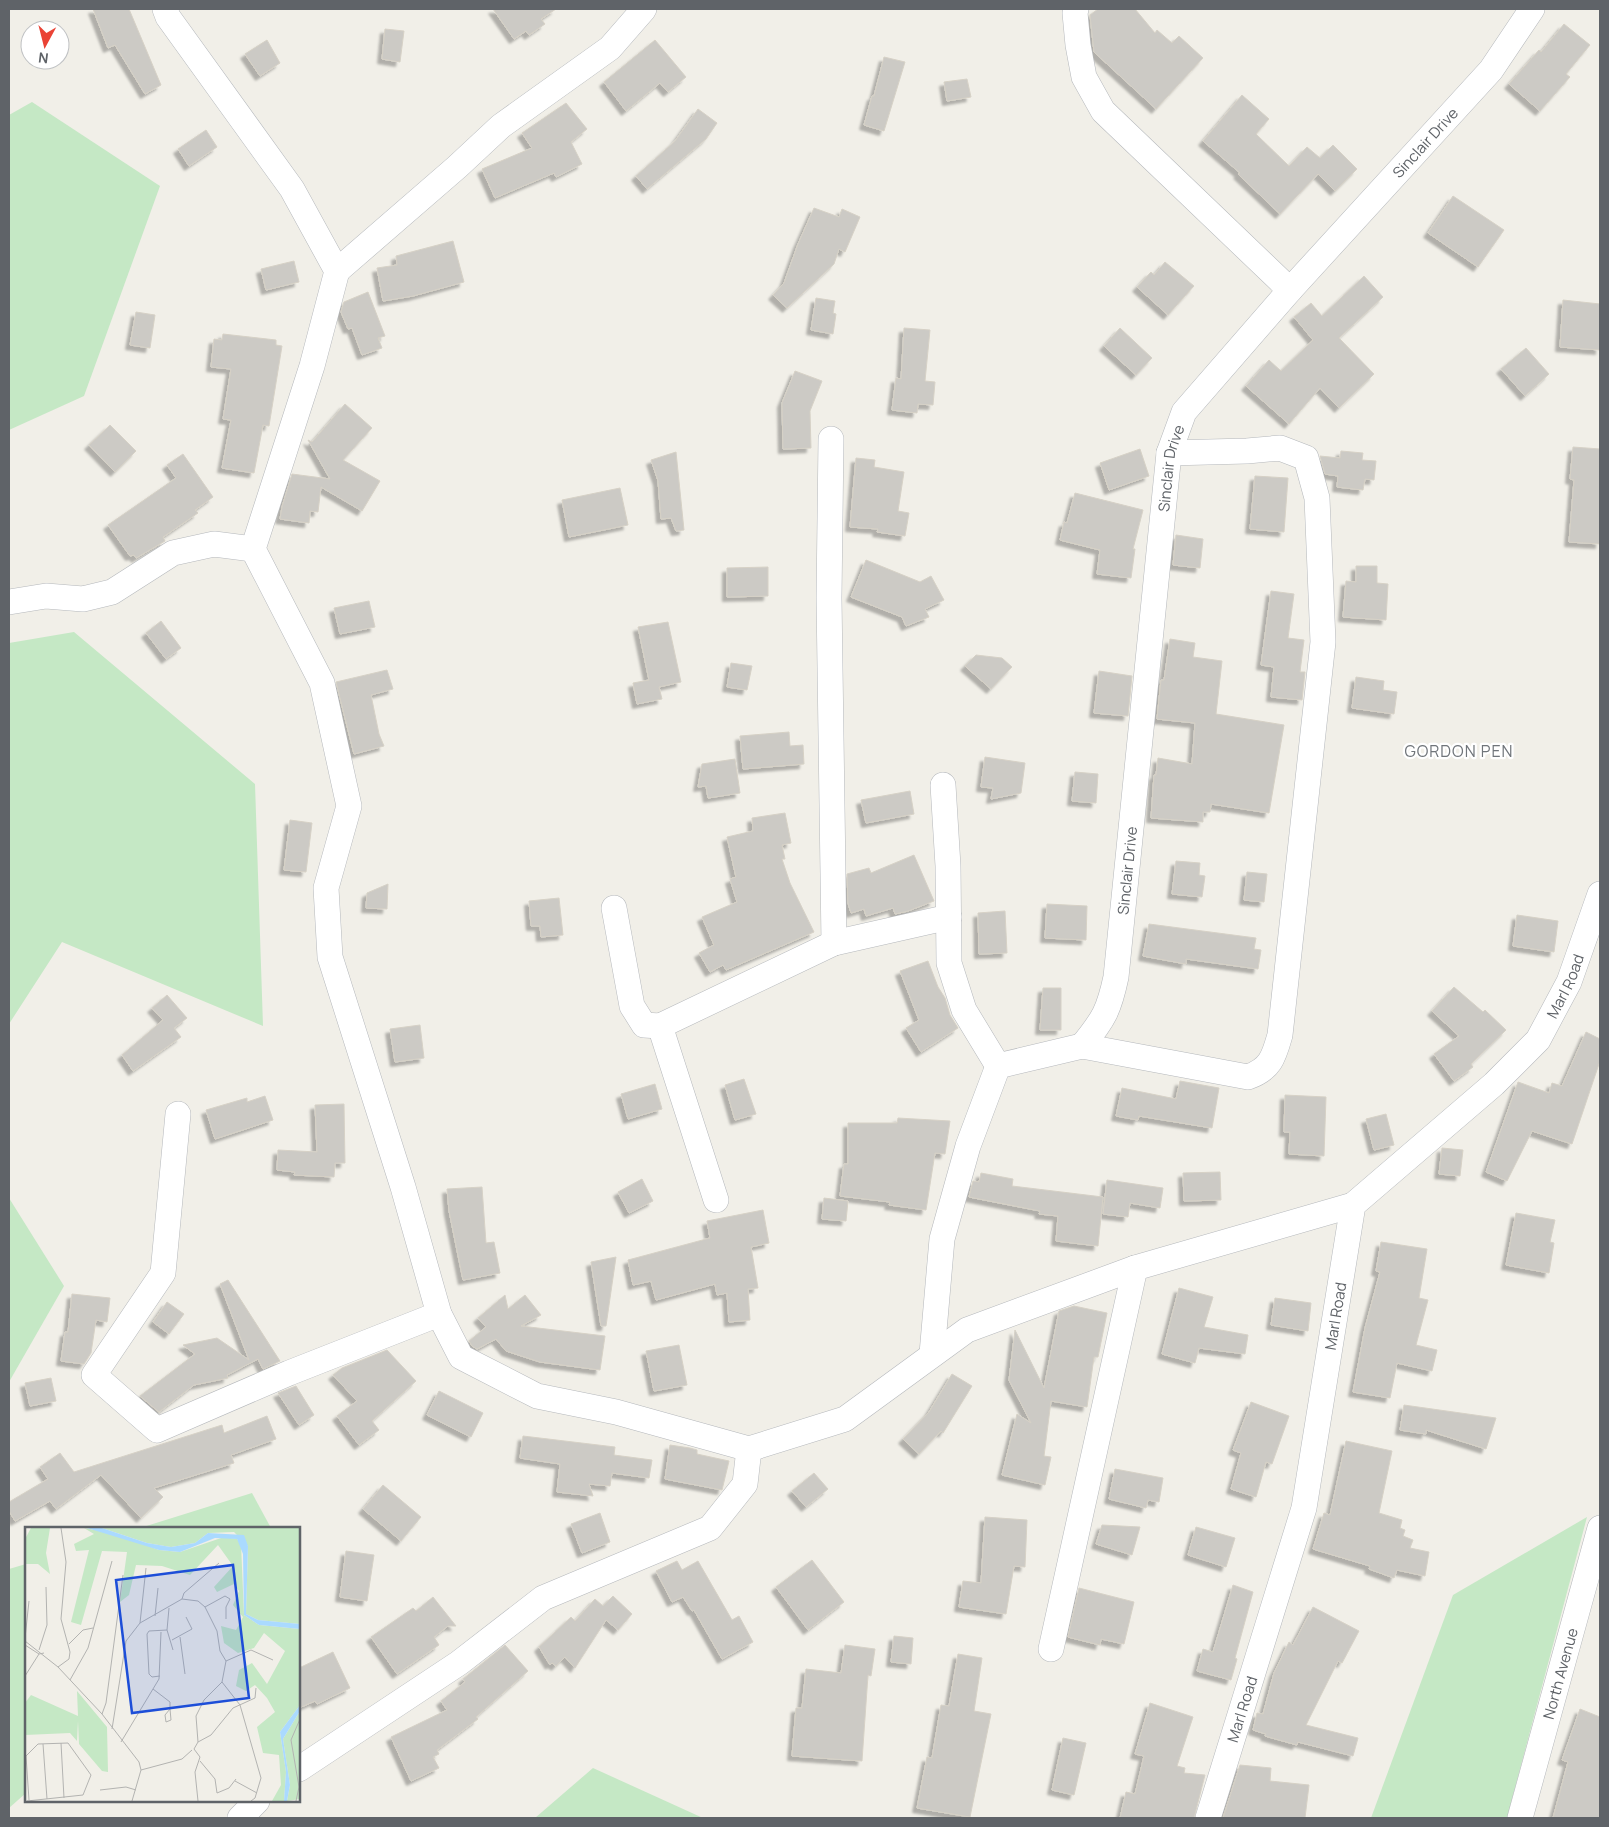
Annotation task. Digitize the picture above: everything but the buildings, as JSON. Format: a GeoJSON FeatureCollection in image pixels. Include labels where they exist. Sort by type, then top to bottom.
{"type":"FeatureCollection","features":[{"type":"Feature","properties":{"kind":"street"},"geometry":{"type":"LineString","coordinates":[[164,9],[292,189],[338,271]]}},
{"type":"Feature","properties":{"kind":"street"},"geometry":{"type":"LineString","coordinates":[[644,9],[610,48],[501,126],[338,271],[312,366],[253,549],[322,683],[349,806],[326,888],[330,957],[403,1187],[438,1314],[461,1357],[537,1396],[616,1412],[749,1450],[845,1419],[967,1330],[1135,1268],[1353,1205]]}},
{"type":"Feature","properties":{"kind":"street"},"geometry":{"type":"LineString","coordinates":[[1076,9],[1078,45],[1084,77],[1103,112],[1290,290]]}},
{"type":"Feature","properties":{"kind":"street","name":"Sinclair Drive"},"geometry":{"type":"LineString","coordinates":[[1082,1046],[1101,1023],[1110,1003],[1116,977],[1169,453],[1184,412],[1290,290],[1491,70],[1532,9]]}},
{"type":"Feature","properties":{"kind":"street"},"geometry":{"type":"LineString","coordinates":[[831,439],[829,598],[834,943]]}},
{"type":"Feature","properties":{"kind":"street"},"geometry":{"type":"LineString","coordinates":[[998,1066],[1082,1046],[1248,1077],[1261,1072],[1274,1056],[1280,1035],[1323,642],[1317,498],[1306,458],[1280,448],[1247,451],[1169,453]]}},
{"type":"Feature","properties":{"kind":"street"},"geometry":{"type":"LineString","coordinates":[[9,602],[46,596],[83,599],[112,592],[173,553],[214,544],[253,549]]}},
{"type":"Feature","properties":{"kind":"street"},"geometry":{"type":"LineString","coordinates":[[943,785],[948,866],[949,962],[964,1010],[998,1066]]}},
{"type":"Feature","properties":{"kind":"street","name":"Marl Road"},"geometry":{"type":"LineString","coordinates":[[1208,1818],[1304,1508],[1353,1205],[1494,1084],[1538,1040],[1569,982],[1600,894]]}},
{"type":"Feature","properties":{"kind":"street"},"geometry":{"type":"LineString","coordinates":[[614,908],[632,1006],[644,1024],[660,1026],[834,943],[949,917]]}},
{"type":"Feature","properties":{"kind":"street"},"geometry":{"type":"LineString","coordinates":[[660,1026],[716,1200]]}},
{"type":"Feature","properties":{"kind":"street"},"geometry":{"type":"LineString","coordinates":[[932,1354],[942,1239],[968,1146],[998,1066]]}},
{"type":"Feature","properties":{"kind":"street"},"geometry":{"type":"LineString","coordinates":[[178,1114],[163,1274],[94,1375],[157,1430],[289,1373],[438,1314]]}},
{"type":"Feature","properties":{"kind":"street"},"geometry":{"type":"LineString","coordinates":[[1052,1649],[1135,1268]]}},
{"type":"Feature","properties":{"kind":"street"},"geometry":{"type":"LineString","coordinates":[[300,1768],[459,1663],[543,1598],[710,1528],[745,1484],[749,1450]]}},
{"type":"Feature","properties":{"kind":"street","name":"North Avenue"},"geometry":{"type":"LineString","coordinates":[[1520,1818],[1600,1528]]}},
{"type":"Feature","properties":{"kind":"street"},"geometry":{"type":"LineString","coordinates":[[240,1818],[256,1802]]}},
{"type":"Feature","properties":{"kind":"green space"},"geometry":{"type":"Polygon","coordinates":[[[32,102],[160,186],[84,396],[9,430],[9,115],[32,102]]]}},
{"type":"Feature","properties":{"kind":"green space"},"geometry":{"type":"Polygon","coordinates":[[[74,632],[255,784],[263,1026],[62,942],[9,1024],[9,643],[74,632]]]}},
{"type":"Feature","properties":{"kind":"green space"},"geometry":{"type":"Polygon","coordinates":[[[9,1198],[64,1286],[9,1382],[9,1198]]]}},
{"type":"Feature","properties":{"kind":"green space"},"geometry":{"type":"Polygon","coordinates":[[[252,1493],[270,1527],[143,1527],[252,1493]]]}},
{"type":"Feature","properties":{"kind":"green space"},"geometry":{"type":"Polygon","coordinates":[[[1587,1517],[1507,1818],[1371,1818],[1453,1595],[1587,1517]]]}},
{"type":"Feature","properties":{"kind":"green space"},"geometry":{"type":"Polygon","coordinates":[[[25,1564],[25,1794],[9,1808],[9,1569],[25,1564]]]}},
{"type":"Feature","properties":{"kind":"green space"},"geometry":{"type":"Polygon","coordinates":[[[593,1768],[703,1818],[535,1818],[593,1768]]]}},
{"type":"Feature","properties":{"kind":"district","name":"GORDON PEN"},"geometry":{"type":"Point","coordinates":[1459,751]}}]}
